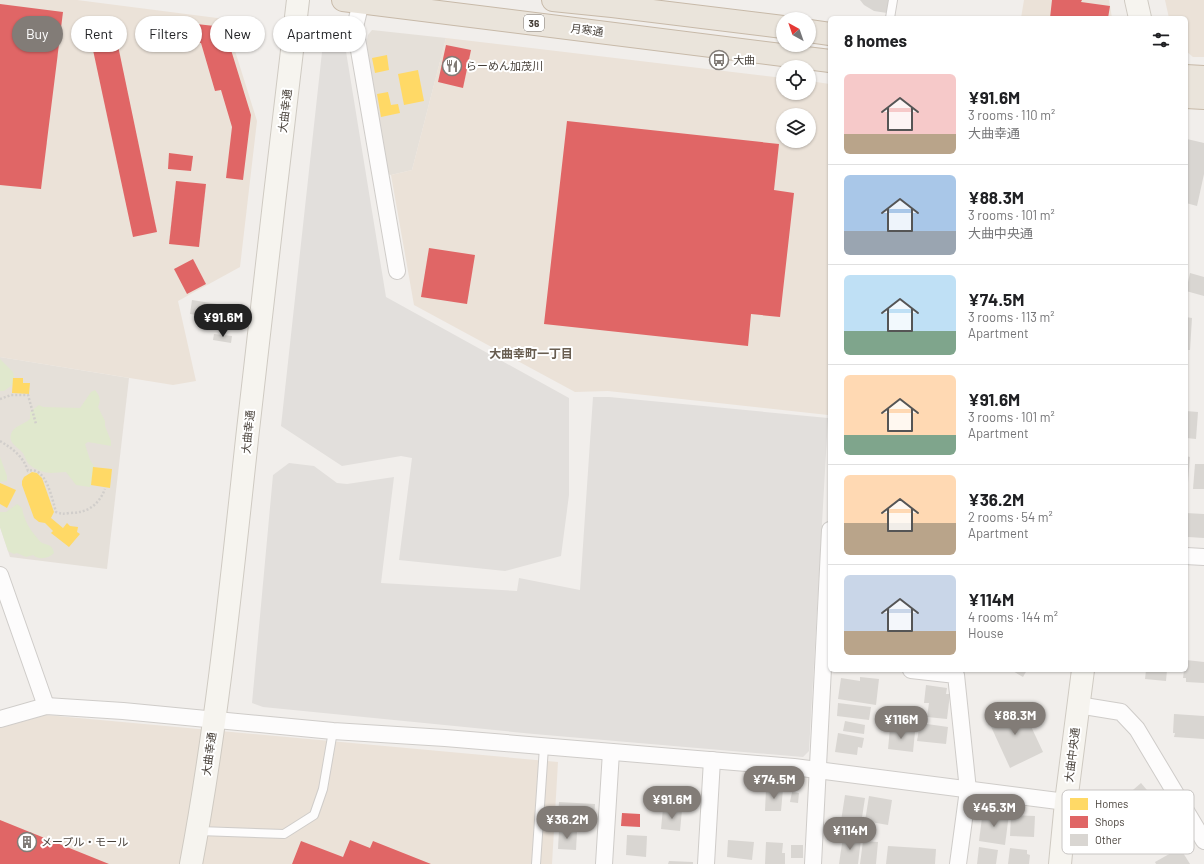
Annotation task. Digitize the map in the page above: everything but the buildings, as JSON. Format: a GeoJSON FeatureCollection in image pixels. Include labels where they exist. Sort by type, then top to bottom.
{"type":"FeatureCollection","features":[{"type":"Feature","properties":{"kind":"highway"},"geometry":{"type":"LineString","coordinates":[[553,0],[613,3],[776,26]]}},
{"type":"Feature","properties":{"kind":"highway","name":"月寒通"},"geometry":{"type":"LineString","coordinates":[[352,1],[828,60]]}},
{"type":"Feature","properties":{"kind":"highway"},"geometry":{"type":"LineString","coordinates":[[816,32],[828,34]]}},
{"type":"Feature","properties":{"kind":"highway"},"geometry":{"type":"LineString","coordinates":[[1188,76],[1204,77]]}},
{"type":"Feature","properties":{"kind":"highway"},"geometry":{"type":"LineString","coordinates":[[1188,97],[1204,98]]}},
{"type":"Feature","properties":{"kind":"street","name":"大曲幸通"},"geometry":{"type":"LineString","coordinates":[[191,864],[203,799],[232,581],[250,410],[298,0]]}},
{"type":"Feature","properties":{"kind":"street"},"geometry":{"type":"LineString","coordinates":[[1136,0],[1140,16]]}},
{"type":"Feature","properties":{"kind":"street"},"geometry":{"type":"LineString","coordinates":[[352,1],[355,27],[397,271]]}},
{"type":"Feature","properties":{"kind":"street"},"geometry":{"type":"LineString","coordinates":[[1188,556],[1204,557]]}},
{"type":"Feature","properties":{"kind":"street"},"geometry":{"type":"LineString","coordinates":[[0,575],[6,614],[46,706]]}},
{"type":"Feature","properties":{"kind":"street"},"geometry":{"type":"LineString","coordinates":[[813,864],[818,770],[827,661],[828,617]]}},
{"type":"Feature","properties":{"kind":"street"},"geometry":{"type":"LineString","coordinates":[[929,672],[956,675],[968,790],[958,864]]}},
{"type":"Feature","properties":{"kind":"street","name":"大曲中央通"},"geometry":{"type":"LineString","coordinates":[[1067,790],[1083,672]]}},
{"type":"Feature","properties":{"kind":"street"},"geometry":{"type":"LineString","coordinates":[[1078,705],[1121,712],[1137,729],[1173,790]]}},
{"type":"Feature","properties":{"kind":"street"},"geometry":{"type":"LineString","coordinates":[[0,719],[46,706],[123,711],[333,731],[712,760],[818,770],[1062,802]]}},
{"type":"Feature","properties":{"kind":"street"},"geometry":{"type":"LineString","coordinates":[[604,864],[611,752]]}},
{"type":"Feature","properties":{"kind":"street"},"geometry":{"type":"LineString","coordinates":[[706,864],[712,760]]}},
{"type":"Feature","properties":{"kind":"street"},"geometry":{"type":"LineString","coordinates":[[1194,824],[1204,841]]}},
{"type":"Feature","properties":{"kind":"street","name":"大曲中央通"},"geometry":{"type":"LineString","coordinates":[[1060,864],[1062,843]]}},
{"type":"Feature","properties":{"kind":"lane"},"geometry":{"type":"LineString","coordinates":[[890,16],[893,0]]}},
{"type":"Feature","properties":{"kind":"lane"},"geometry":{"type":"LineString","coordinates":[[197,830],[284,834],[314,815],[323,789],[333,731]]}},
{"type":"Feature","properties":{"kind":"lane"},"geometry":{"type":"LineString","coordinates":[[536,864],[544,747]]}},
{"type":"Feature","properties":{"kind":"path"},"geometry":{"type":"LineString","coordinates":[[0,399],[12,395],[28,395],[36,424]]}},
{"type":"Feature","properties":{"kind":"path"},"geometry":{"type":"LineString","coordinates":[[0,441],[19,454],[28,471],[36,471],[44,477],[56,512],[75,513],[88,510],[95,505],[105,489]]}},
{"type":"Feature","properties":{"kind":"shaded area"},"geometry":{"type":"Polygon","coordinates":[[[0,0],[77,0],[202,16],[135,16],[135,52],[202,52],[202,16],[210,17],[210,52],[235,52],[257,121],[240,267],[178,301],[196,381],[173,385],[0,357],[0,0]]]}},
{"type":"Feature","properties":{"kind":"shaded area"},"geometry":{"type":"Polygon","coordinates":[[[1024,0],[1109,0],[1112,16],[1021,16],[1024,0]]]}},
{"type":"Feature","properties":{"kind":"shaded area"},"geometry":{"type":"Polygon","coordinates":[[[1165,0],[1204,0],[1204,57],[1193,57],[1188,53],[1188,16],[1169,16],[1165,0]]]}},
{"type":"Feature","properties":{"kind":"shaded area"},"geometry":{"type":"Polygon","coordinates":[[[372,30],[446,38],[412,170],[391,175],[388,174],[366,47],[368,35],[372,30]]]}},
{"type":"Feature","properties":{"kind":"shaded area"},"geometry":{"type":"Polygon","coordinates":[[[446,38],[776,77],[776,100],[816,100],[816,82],[828,84],[828,415],[608,391],[575,392],[414,305],[391,175],[412,170],[446,38]]]}},
{"type":"Feature","properties":{"kind":"shaded area"},"geometry":{"type":"Polygon","coordinates":[[[322,52],[346,52],[386,297],[569,398],[569,495],[561,556],[505,571],[399,560],[412,458],[401,456],[342,466],[281,426],[322,52]]]}},
{"type":"Feature","properties":{"kind":"shaded area"},"geometry":{"type":"Polygon","coordinates":[[[0,357],[129,378],[107,569],[10,557],[0,527],[0,357]]]}},
{"type":"Feature","properties":{"kind":"shaded area"},"geometry":{"type":"Polygon","coordinates":[[[593,397],[609,397],[828,418],[809,751],[803,757],[534,734],[263,707],[252,703],[273,475],[289,463],[314,466],[337,483],[347,484],[394,477],[381,583],[517,591],[519,578],[580,590],[593,397]]]}},
{"type":"Feature","properties":{"kind":"shaded area"},"geometry":{"type":"Polygon","coordinates":[[[46,715],[558,762],[552,864],[0,864],[0,728],[46,715]]]}},
{"type":"Feature","properties":{"kind":"green space"},"geometry":{"type":"Polygon","coordinates":[[[0,359],[13,372],[15,383],[4,391],[0,391],[0,359]]]}},
{"type":"Feature","properties":{"kind":"green space"},"geometry":{"type":"Polygon","coordinates":[[[95,390],[100,398],[98,407],[105,421],[111,446],[88,442],[85,444],[90,460],[99,474],[90,487],[76,485],[66,472],[46,473],[31,466],[27,462],[22,452],[12,442],[10,437],[12,431],[30,419],[30,412],[39,405],[43,407],[80,408],[91,392],[95,390]]]}},
{"type":"Feature","properties":{"kind":"green space"},"geometry":{"type":"Polygon","coordinates":[[[0,457],[7,476],[7,481],[0,482],[0,457]]]}},
{"type":"Feature","properties":{"kind":"green space"},"geometry":{"type":"Polygon","coordinates":[[[17,504],[22,508],[26,521],[35,536],[42,543],[49,545],[53,549],[54,553],[49,557],[38,558],[33,555],[26,557],[8,551],[0,527],[0,512],[6,512],[17,504]]]}},
{"type":"Feature","properties":{"kind":"place","name":"大曲"},"geometry":{"type":"Point","coordinates":[719,60]}},
{"type":"Feature","properties":{"kind":"place","name":"らーめん加茂川"},"geometry":{"type":"Point","coordinates":[452,66]}},
{"type":"Feature","properties":{"kind":"place","name":"メープル・モール"},"geometry":{"type":"Point","coordinates":[27,842]}},
{"type":"Feature","properties":{"kind":"district","name":"大曲幸町一丁目"},"geometry":{"type":"Point","coordinates":[531,354]}}]}
